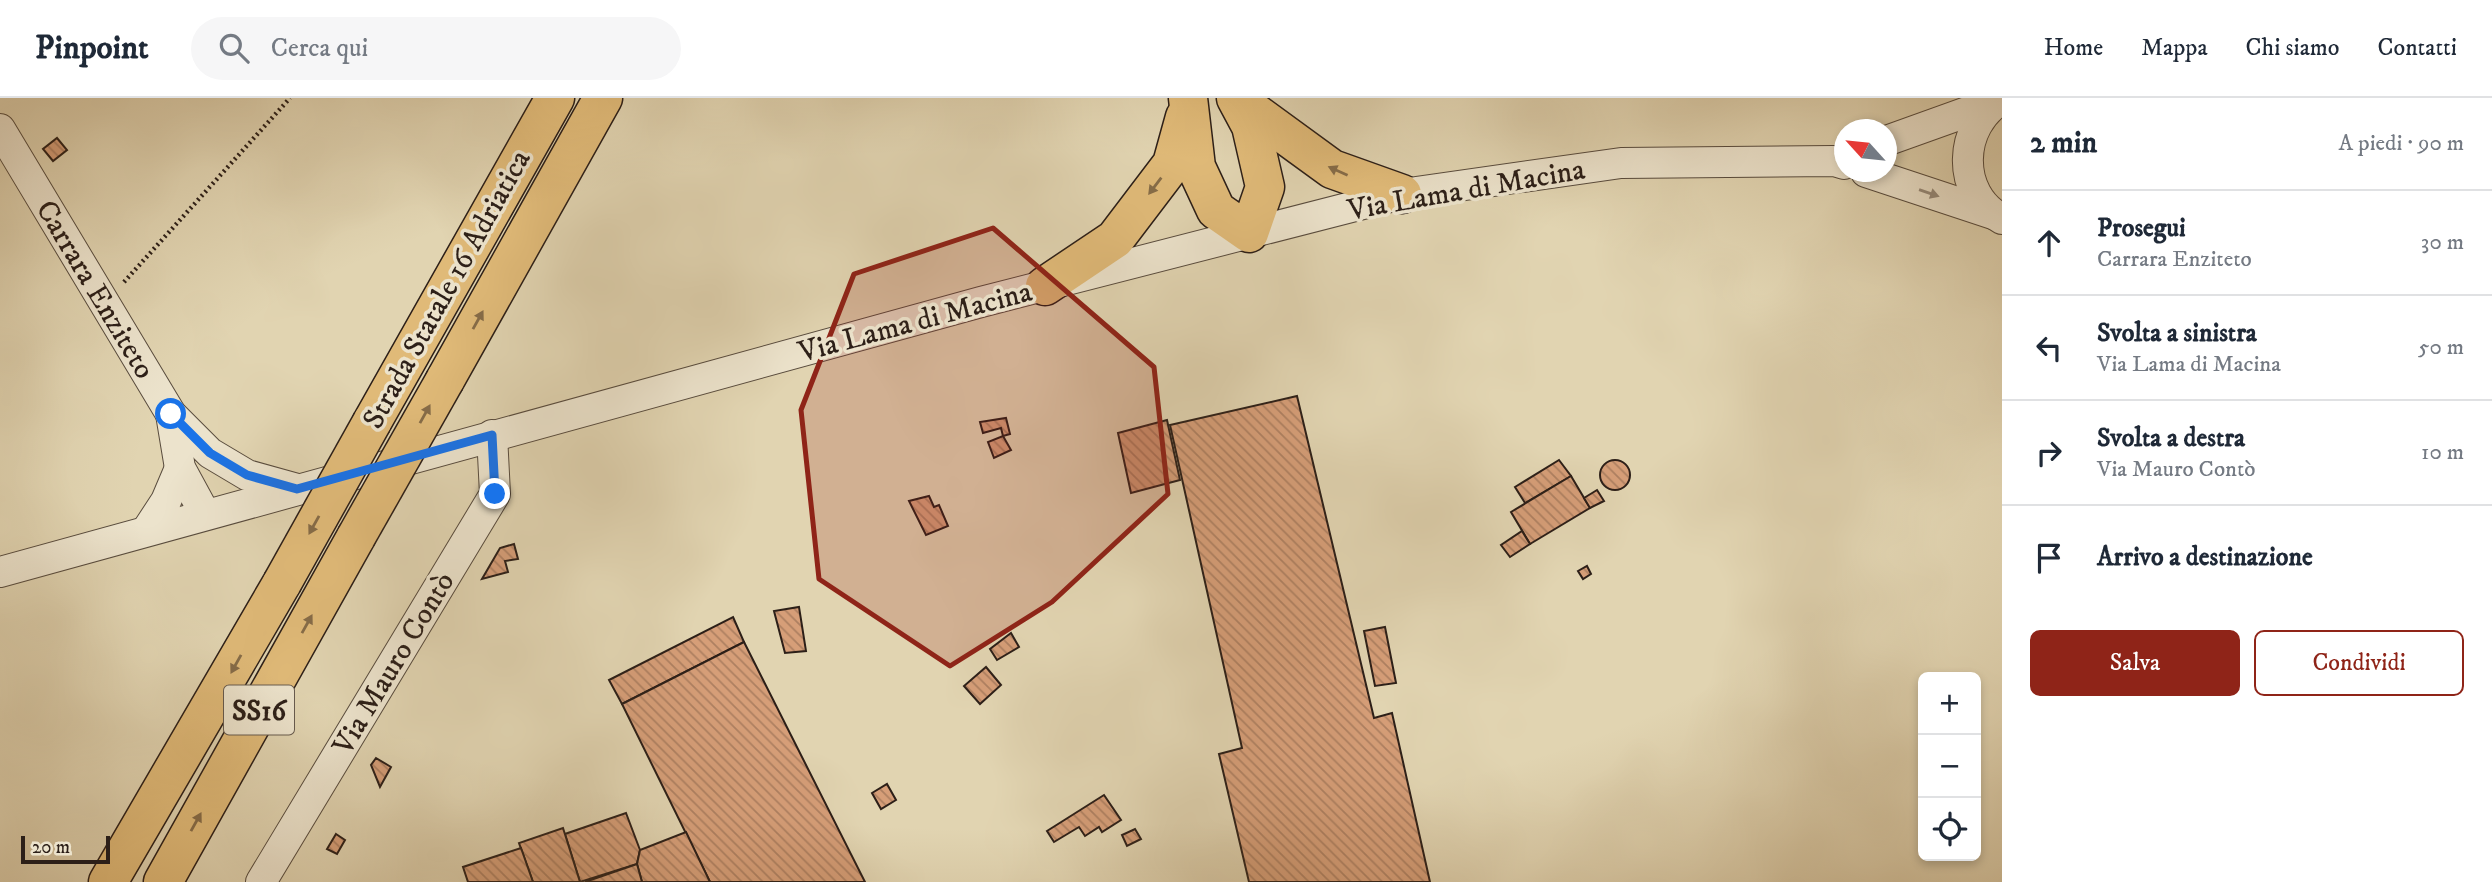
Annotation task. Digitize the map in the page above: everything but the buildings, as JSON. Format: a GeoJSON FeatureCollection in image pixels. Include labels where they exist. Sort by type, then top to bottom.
{"type":"FeatureCollection","features":[{"type":"Feature","properties":{"kind":"highway","name":"Strada Statale 16 Adriatica"},"geometry":{"type":"LineString","coordinates":[[108,882],[282,583],[555,98]]}},
{"type":"Feature","properties":{"kind":"highway","name":"Strada Statale 16 Adriatica"},"geometry":{"type":"LineString","coordinates":[[163,882],[603,98]]}},
{"type":"Feature","properties":{"kind":"highway"},"geometry":{"type":"LineString","coordinates":[[1236,98],[1332,169],[1402,194]]}},
{"type":"Feature","properties":{"kind":"highway"},"geometry":{"type":"LineString","coordinates":[[1189,99],[1196,167],[1216,210],[1249,233],[1265,187],[1251,126],[1236,98]]}},
{"type":"Feature","properties":{"kind":"highway"},"geometry":{"type":"LineString","coordinates":[[1045,286],[1115,239],[1171,164],[1189,99]]}},
{"type":"Feature","properties":{"kind":"street"},"geometry":{"type":"LineString","coordinates":[[1897,138],[2001,100]]}},
{"type":"Feature","properties":{"kind":"street"},"geometry":{"type":"LineString","coordinates":[[1998,217],[1978,198],[1969,178],[1966,156],[1971,134],[1982,115],[2001,100]]}},
{"type":"Feature","properties":{"kind":"street","name":"Carrara Enziteto"},"geometry":{"type":"LineString","coordinates":[[0,129],[171,414],[210,453],[247,475],[297,489]]}},
{"type":"Feature","properties":{"kind":"street","name":"Via Lama di Macina"},"geometry":{"type":"LineString","coordinates":[[0,572],[492,435],[1045,286],[1402,194],[1621,163],[1834,161]]}},
{"type":"Feature","properties":{"kind":"street"},"geometry":{"type":"LineString","coordinates":[[1895,182],[1998,217]]}},
{"type":"Feature","properties":{"kind":"street","name":"Carrara Enziteto"},"geometry":{"type":"LineString","coordinates":[[171,414],[180,468],[218,510]]}},
{"type":"Feature","properties":{"kind":"street","name":"Via Mauro Contò"},"geometry":{"type":"LineString","coordinates":[[261,882],[495,494],[492,435]]}},
{"type":"Feature","properties":{"kind":"street","name":"Carrara Enziteto"},"geometry":{"type":"LineString","coordinates":[[210,453],[218,510]]}},
{"type":"Feature","properties":{"kind":"street"},"geometry":{"type":"LineString","coordinates":[[147,530],[166,501],[180,468]]}},
{"type":"Feature","properties":{"kind":"path"},"geometry":{"type":"LineString","coordinates":[[105,304],[290,98]]}},
{"type":"Feature","properties":{"kind":"highlighted area"},"geometry":{"type":"Polygon","coordinates":[[[993,228],[1154,367],[1168,494],[1052,602],[950,666],[819,579],[801,410],[854,274],[993,228]]]}},
{"type":"Feature","properties":{"kind":"route"},"geometry":{"type":"LineString","coordinates":[[171,414],[210,453],[247,475],[297,489],[492,435],[495,494]]}}]}
